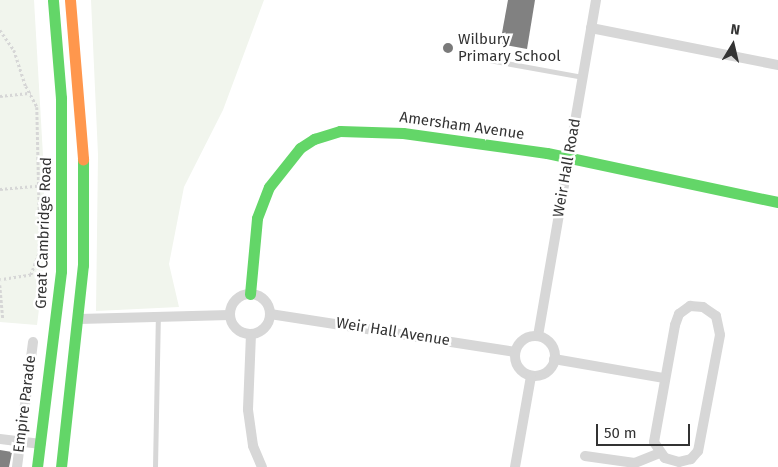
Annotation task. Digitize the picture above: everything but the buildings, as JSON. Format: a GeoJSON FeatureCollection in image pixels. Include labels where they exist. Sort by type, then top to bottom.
{"type":"FeatureCollection","features":[{"type":"Feature","properties":{"kind":"main road","name":"Great Cambridge Road"},"geometry":{"type":"LineString","coordinates":[[37,467],[61,271],[61,107],[53,0]]}},
{"type":"Feature","properties":{"kind":"main road"},"geometry":{"type":"LineString","coordinates":[[61,467],[79,320],[83,265],[83,156],[70,0]]}},
{"type":"Feature","properties":{"kind":"main road","name":"Amersham Avenue"},"geometry":{"type":"LineString","coordinates":[[250,294],[259,207],[280,170],[300,148],[314,139],[340,131],[373,130],[568,158],[778,202]]}},
{"type":"Feature","properties":{"kind":"street","name":"Weir Hall Road"},"geometry":{"type":"LineString","coordinates":[[538,336],[596,0]]}},
{"type":"Feature","properties":{"kind":"street"},"geometry":{"type":"LineString","coordinates":[[591,28],[778,65]]}},
{"type":"Feature","properties":{"kind":"street"},"geometry":{"type":"LineString","coordinates":[[250,294],[265,301],[270,314],[266,326],[251,334],[237,329],[230,314],[234,301],[250,294]]}},
{"type":"Feature","properties":{"kind":"street"},"geometry":{"type":"LineString","coordinates":[[690,306],[709,310],[716,316],[720,335],[698,451],[691,459],[679,462],[660,453],[654,442],[664,378],[679,314],[690,306]]}},
{"type":"Feature","properties":{"kind":"street"},"geometry":{"type":"LineString","coordinates":[[79,320],[230,314]]}},
{"type":"Feature","properties":{"kind":"street","name":"Weir Hall Avenue"},"geometry":{"type":"LineString","coordinates":[[270,314],[514,352]]}},
{"type":"Feature","properties":{"kind":"street"},"geometry":{"type":"LineString","coordinates":[[251,334],[248,410],[253,446],[262,467]]}},
{"type":"Feature","properties":{"kind":"street"},"geometry":{"type":"LineString","coordinates":[[538,336],[550,343],[554,359],[547,372],[531,376],[519,368],[514,352],[522,340],[538,336]]}},
{"type":"Feature","properties":{"kind":"street","name":"Empire Parade"},"geometry":{"type":"LineString","coordinates":[[17,467],[33,342]]}},
{"type":"Feature","properties":{"kind":"street"},"geometry":{"type":"LineString","coordinates":[[554,359],[664,378]]}},
{"type":"Feature","properties":{"kind":"street"},"geometry":{"type":"LineString","coordinates":[[515,467],[531,376]]}},
{"type":"Feature","properties":{"kind":"street"},"geometry":{"type":"LineString","coordinates":[[0,439],[41,444]]}},
{"type":"Feature","properties":{"kind":"street"},"geometry":{"type":"LineString","coordinates":[[585,456],[635,462],[660,453]]}},
{"type":"Feature","properties":{"kind":"lane"},"geometry":{"type":"LineString","coordinates":[[489,60],[583,77]]}},
{"type":"Feature","properties":{"kind":"lane"},"geometry":{"type":"LineString","coordinates":[[155,467],[158,316]]}},
{"type":"Feature","properties":{"kind":"path"},"geometry":{"type":"LineString","coordinates":[[0,30],[14,50],[26,86],[32,93],[38,123],[39,254],[35,272],[26,277],[0,280]]}},
{"type":"Feature","properties":{"kind":"path"},"geometry":{"type":"LineString","coordinates":[[0,96],[32,93]]}},
{"type":"Feature","properties":{"kind":"path"},"geometry":{"type":"LineString","coordinates":[[0,189],[37,186]]}},
{"type":"Feature","properties":{"kind":"path"},"geometry":{"type":"LineString","coordinates":[[0,284],[2,319]]}},
{"type":"Feature","properties":{"kind":"shaded area"},"geometry":{"type":"Polygon","coordinates":[[[0,0],[34,0],[44,173],[43,277],[37,325],[0,322],[0,0]]]}},
{"type":"Feature","properties":{"kind":"shaded area"},"geometry":{"type":"Polygon","coordinates":[[[91,0],[264,0],[223,110],[184,187],[169,264],[179,307],[96,311],[98,155],[91,0]]]}},
{"type":"Feature","properties":{"kind":"traffic: fast"},"geometry":{"type":"LineString","coordinates":[[37,467],[61,271],[61,98],[53,0]]}},
{"type":"Feature","properties":{"kind":"traffic: fast"},"geometry":{"type":"LineString","coordinates":[[250,294],[257,218],[269,187],[300,148],[314,139],[340,131],[403,133],[547,153],[778,202]]}},
{"type":"Feature","properties":{"kind":"traffic: fast"},"geometry":{"type":"LineString","coordinates":[[61,467],[83,265],[83,159]]}},
{"type":"Feature","properties":{"kind":"traffic: slow"},"geometry":{"type":"LineString","coordinates":[[70,0],[83,159]]}},
{"type":"Feature","properties":{"kind":"place","name":"Wilbury Primary School"},"geometry":{"type":"Point","coordinates":[448,48]}}]}
